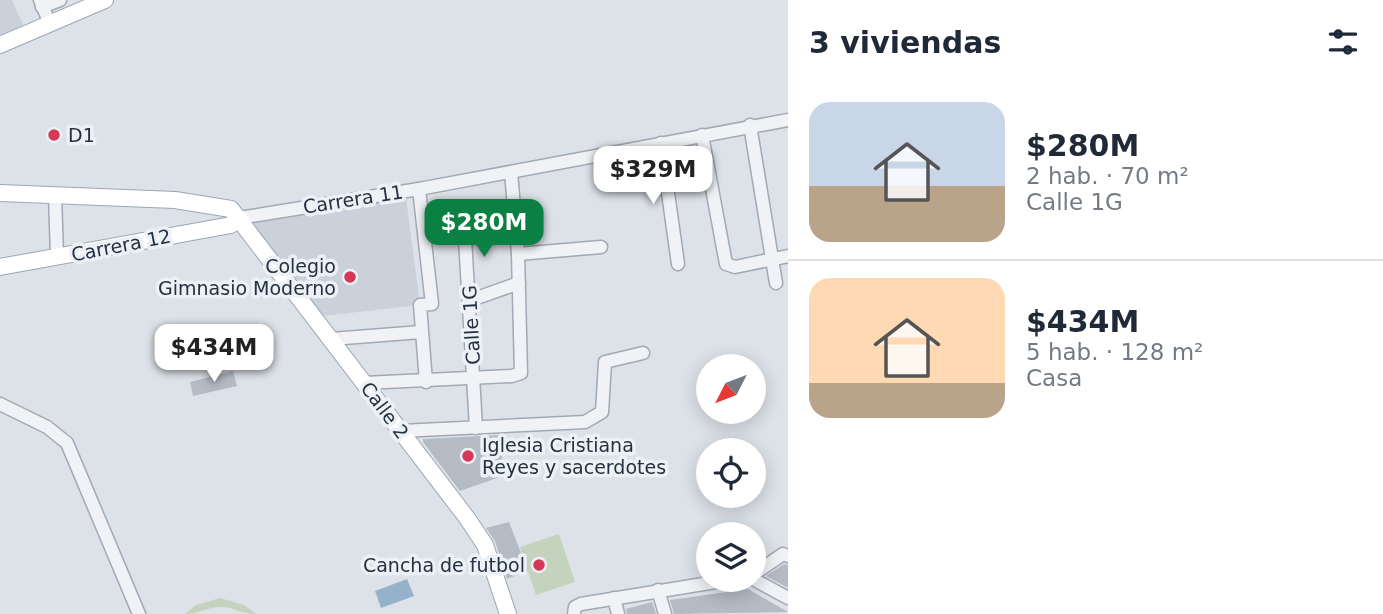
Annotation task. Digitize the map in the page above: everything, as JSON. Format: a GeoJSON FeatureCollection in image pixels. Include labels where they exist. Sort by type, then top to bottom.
{"type":"FeatureCollection","features":[{"type":"Feature","properties":{"kind":"main road"},"geometry":{"type":"LineString","coordinates":[[0,46],[105,0]]}},
{"type":"Feature","properties":{"kind":"main road"},"geometry":{"type":"LineString","coordinates":[[0,193],[175,200],[231,209],[239,218]]}},
{"type":"Feature","properties":{"kind":"main road","name":"Carrera 12"},"geometry":{"type":"LineString","coordinates":[[0,267],[231,225],[239,218]]}},
{"type":"Feature","properties":{"kind":"main road","name":"Calle 2"},"geometry":{"type":"LineString","coordinates":[[239,218],[467,518],[485,545],[508,614]]}},
{"type":"Feature","properties":{"kind":"street"},"geometry":{"type":"LineString","coordinates":[[50,24],[41,4],[60,0]]}},
{"type":"Feature","properties":{"kind":"street","name":"Carrera 11"},"geometry":{"type":"LineString","coordinates":[[239,218],[419,189],[788,120]]}},
{"type":"Feature","properties":{"kind":"street"},"geometry":{"type":"LineString","coordinates":[[750,125],[776,283]]}},
{"type":"Feature","properties":{"kind":"street"},"geometry":{"type":"LineString","coordinates":[[702,135],[726,264],[735,267],[788,256]]}},
{"type":"Feature","properties":{"kind":"street"},"geometry":{"type":"LineString","coordinates":[[661,143],[678,264]]}},
{"type":"Feature","properties":{"kind":"street"},"geometry":{"type":"LineString","coordinates":[[364,383],[426,382],[512,376],[521,373],[518,254],[511,172]]}},
{"type":"Feature","properties":{"kind":"street"},"geometry":{"type":"LineString","coordinates":[[419,189],[426,305],[421,332],[426,382]]}},
{"type":"Feature","properties":{"kind":"street"},"geometry":{"type":"LineString","coordinates":[[55,195],[57,257]]}},
{"type":"Feature","properties":{"kind":"street","name":"Calle 1G"},"geometry":{"type":"LineString","coordinates":[[464,222],[471,300],[476,428]]}},
{"type":"Feature","properties":{"kind":"street"},"geometry":{"type":"LineString","coordinates":[[518,254],[601,247]]}},
{"type":"Feature","properties":{"kind":"street"},"geometry":{"type":"LineString","coordinates":[[471,300],[519,283]]}},
{"type":"Feature","properties":{"kind":"street"},"geometry":{"type":"LineString","coordinates":[[331,339],[421,332]]}},
{"type":"Feature","properties":{"kind":"street"},"geometry":{"type":"LineString","coordinates":[[400,431],[585,422],[596,418],[602,412],[603,365],[643,353]]}},
{"type":"Feature","properties":{"kind":"street"},"geometry":{"type":"LineString","coordinates":[[0,404],[47,427],[67,443],[139,614]]}},
{"type":"Feature","properties":{"kind":"street"},"geometry":{"type":"LineString","coordinates":[[766,566],[783,554],[788,556]]}},
{"type":"Feature","properties":{"kind":"street"},"geometry":{"type":"LineString","coordinates":[[574,610],[614,598],[696,584]]}},
{"type":"Feature","properties":{"kind":"street"},"geometry":{"type":"LineString","coordinates":[[766,586],[788,598]]}},
{"type":"Feature","properties":{"kind":"street"},"geometry":{"type":"LineString","coordinates":[[658,590],[665,614]]}},
{"type":"Feature","properties":{"kind":"street"},"geometry":{"type":"LineString","coordinates":[[614,598],[618,614]]}},
{"type":"Feature","properties":{"kind":"shaded area"},"geometry":{"type":"Polygon","coordinates":[[[0,0],[12,0],[27,34],[0,45],[0,0]]]}},
{"type":"Feature","properties":{"kind":"shaded area","name":"Colegio Gimnasio Moderno"},"geometry":{"type":"Polygon","coordinates":[[[405,190],[420,305],[314,317],[239,218],[405,190]]]}},
{"type":"Feature","properties":{"kind":"green space"},"geometry":{"type":"Polygon","coordinates":[[[559,534],[575,582],[536,595],[520,547],[559,534]]]}},
{"type":"Feature","properties":{"kind":"green space"},"geometry":{"type":"Polygon","coordinates":[[[220,598],[244,605],[256,614],[223,607],[185,614],[196,605],[220,598]]]}},
{"type":"Feature","properties":{"kind":"water"},"geometry":{"type":"Polygon","coordinates":[[[407,579],[414,596],[381,608],[375,591],[407,579]]]}},
{"type":"Feature","properties":{"kind":"building"},"geometry":{"type":"Polygon","coordinates":[[[233,371],[237,386],[193,396],[190,382],[233,371]]]}},
{"type":"Feature","properties":{"kind":"building","name":"Iglesia Cristiana Reyes y sacerdotes"},"geometry":{"type":"Polygon","coordinates":[[[500,435],[503,470],[497,478],[460,491],[423,442],[423,439],[500,435]]]}},
{"type":"Feature","properties":{"kind":"building"},"geometry":{"type":"Polygon","coordinates":[[[509,522],[528,571],[507,579],[495,541],[486,528],[509,522]]]}},
{"type":"Feature","properties":{"kind":"building"},"geometry":{"type":"Polygon","coordinates":[[[784,564],[788,565],[788,588],[766,576],[784,564]]]}},
{"type":"Feature","properties":{"kind":"building"},"geometry":{"type":"Polygon","coordinates":[[[727,592],[753,592],[788,612],[674,614],[670,600],[727,592]]]}},
{"type":"Feature","properties":{"kind":"building"},"geometry":{"type":"Polygon","coordinates":[[[652,602],[656,614],[627,614],[626,609],[652,602]]]}},
{"type":"Feature","properties":{"kind":"place","name":"D1"},"geometry":{"type":"Point","coordinates":[54,135]}},
{"type":"Feature","properties":{"kind":"place","name":"Colegio Gimnasio Moderno"},"geometry":{"type":"Point","coordinates":[350,277]}},
{"type":"Feature","properties":{"kind":"place","name":"Iglesia Cristiana Reyes y sacerdotes"},"geometry":{"type":"Point","coordinates":[468,456]}},
{"type":"Feature","properties":{"kind":"place","name":"Cancha de futbol"},"geometry":{"type":"Point","coordinates":[539,565]}}]}
